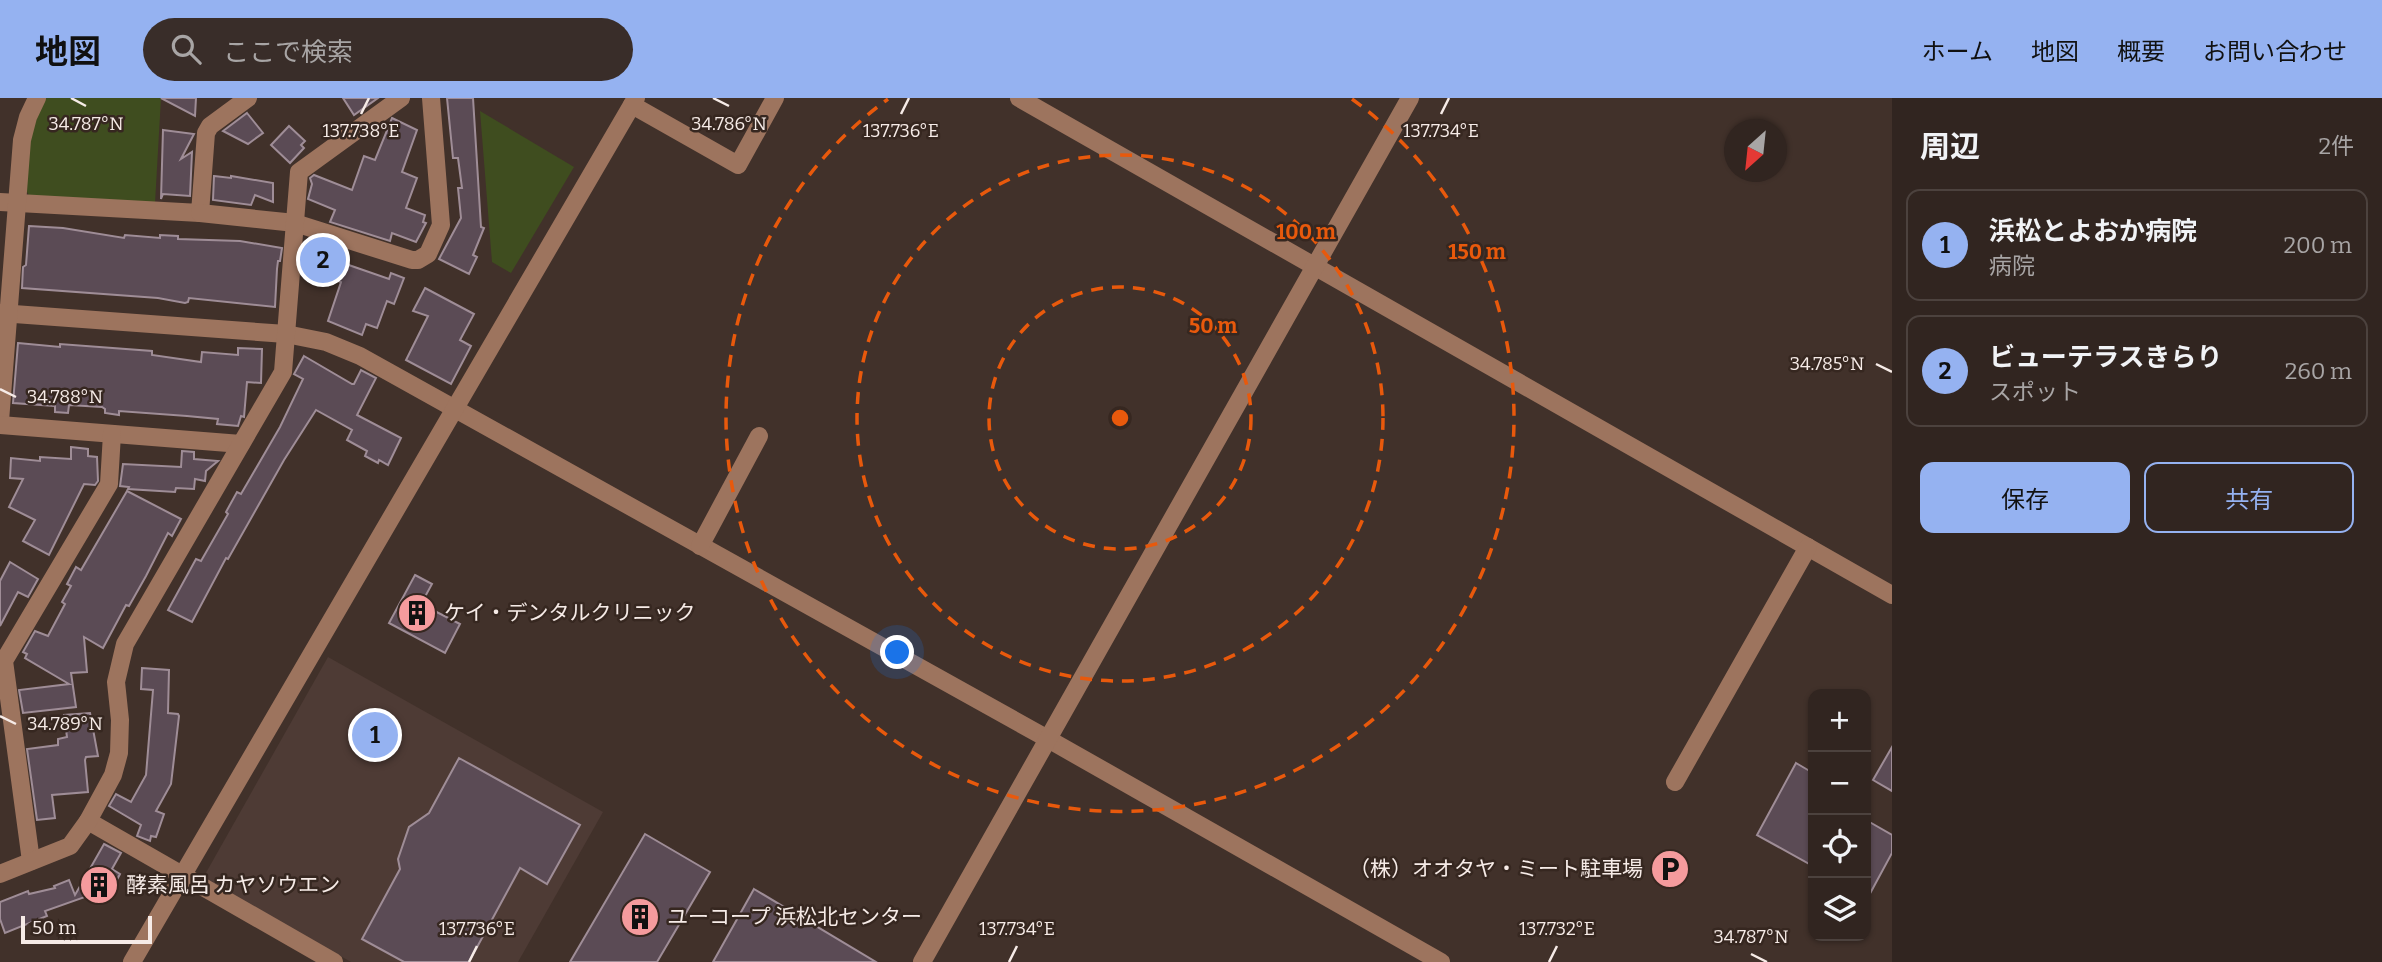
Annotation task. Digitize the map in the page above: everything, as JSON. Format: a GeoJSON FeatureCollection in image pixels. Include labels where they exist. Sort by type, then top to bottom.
{"type":"FeatureCollection","features":[{"type":"Feature","properties":{"kind":"street"},"geometry":{"type":"LineString","coordinates":[[37,98],[28,117],[8,203],[0,423],[241,444]]}},
{"type":"Feature","properties":{"kind":"street"},"geometry":{"type":"LineString","coordinates":[[200,214],[206,132],[210,126],[248,98]]}},
{"type":"Feature","properties":{"kind":"street"},"geometry":{"type":"LineString","coordinates":[[0,874],[70,846],[88,821],[113,775],[119,753],[120,720],[116,682],[125,645],[283,372],[296,182],[299,172],[401,98]]}},
{"type":"Feature","properties":{"kind":"street"},"geometry":{"type":"LineString","coordinates":[[8,203],[200,214],[295,223],[412,260],[423,258],[428,254],[441,221],[431,98]]}},
{"type":"Feature","properties":{"kind":"street"},"geometry":{"type":"LineString","coordinates":[[132,962],[634,102],[738,166],[775,98]]}},
{"type":"Feature","properties":{"kind":"street"},"geometry":{"type":"LineString","coordinates":[[1019,98],[1892,595]]}},
{"type":"Feature","properties":{"kind":"street"},"geometry":{"type":"LineString","coordinates":[[922,962],[1410,98]]}},
{"type":"Feature","properties":{"kind":"street"},"geometry":{"type":"LineString","coordinates":[[4,313],[286,334],[326,342],[360,356],[1048,739],[1441,962]]}},
{"type":"Feature","properties":{"kind":"street"},"geometry":{"type":"LineString","coordinates":[[31,861],[4,661],[109,484],[112,434]]}},
{"type":"Feature","properties":{"kind":"street"},"geometry":{"type":"LineString","coordinates":[[700,546],[759,436]]}},
{"type":"Feature","properties":{"kind":"street"},"geometry":{"type":"LineString","coordinates":[[1675,782],[1808,547]]}},
{"type":"Feature","properties":{"kind":"street"},"geometry":{"type":"LineString","coordinates":[[88,821],[334,962]]}},
{"type":"Feature","properties":{"kind":"shaded area"},"geometry":{"type":"Polygon","coordinates":[[[328,657],[603,812],[518,962],[351,962],[203,878],[328,657]]]}},
{"type":"Feature","properties":{"kind":"green space"},"geometry":{"type":"Polygon","coordinates":[[[45,98],[161,98],[155,203],[30,197],[23,185],[29,138],[45,98]]]}},
{"type":"Feature","properties":{"kind":"green space"},"geometry":{"type":"Polygon","coordinates":[[[480,111],[574,167],[511,273],[492,262],[480,111]]]}},
{"type":"Feature","properties":{"kind":"building"},"geometry":{"type":"Polygon","coordinates":[[[161,98],[196,98],[195,116],[161,98]]]}},
{"type":"Feature","properties":{"kind":"building"},"geometry":{"type":"Polygon","coordinates":[[[343,98],[378,98],[354,115],[343,98]]]}},
{"type":"Feature","properties":{"kind":"building"},"geometry":{"type":"Polygon","coordinates":[[[447,98],[473,98],[481,227],[484,228],[473,255],[477,257],[469,274],[439,259],[461,218],[458,188],[462,188],[458,158],[453,158],[447,98]]]}},
{"type":"Feature","properties":{"kind":"building"},"geometry":{"type":"Polygon","coordinates":[[[247,113],[263,133],[248,144],[223,131],[247,113]]]}},
{"type":"Feature","properties":{"kind":"building"},"geometry":{"type":"Polygon","coordinates":[[[392,118],[417,130],[402,172],[417,178],[406,208],[425,215],[423,222],[426,223],[416,242],[392,233],[390,241],[330,222],[335,210],[308,199],[312,184],[310,178],[314,175],[352,190],[364,156],[375,160],[392,118]]]}},
{"type":"Feature","properties":{"kind":"building"},"geometry":{"type":"Polygon","coordinates":[[[289,126],[305,141],[301,145],[304,148],[290,163],[271,145],[289,126]]]}},
{"type":"Feature","properties":{"kind":"building"},"geometry":{"type":"Polygon","coordinates":[[[163,130],[194,134],[181,159],[192,152],[190,196],[163,194],[161,199],[163,130]]]}},
{"type":"Feature","properties":{"kind":"building"},"geometry":{"type":"Polygon","coordinates":[[[214,176],[273,183],[273,202],[255,195],[251,205],[213,200],[214,176]]]}},
{"type":"Feature","properties":{"kind":"building"},"geometry":{"type":"Polygon","coordinates":[[[29,226],[63,228],[124,238],[125,235],[160,238],[160,235],[178,236],[178,239],[240,241],[282,248],[277,269],[275,307],[189,298],[185,303],[158,298],[22,288],[29,226]]]}},
{"type":"Feature","properties":{"kind":"building"},"geometry":{"type":"Polygon","coordinates":[[[308,242],[345,256],[343,263],[389,279],[391,273],[404,278],[394,304],[387,301],[377,328],[366,324],[362,335],[328,321],[341,282],[310,271],[311,268],[303,264],[308,242]]]}},
{"type":"Feature","properties":{"kind":"building"},"geometry":{"type":"Polygon","coordinates":[[[425,288],[474,314],[460,340],[471,346],[451,384],[406,360],[428,316],[413,311],[425,288]]]}},
{"type":"Feature","properties":{"kind":"building"},"geometry":{"type":"Polygon","coordinates":[[[18,343],[152,351],[152,355],[201,362],[202,352],[238,355],[238,348],[262,349],[261,383],[247,382],[244,417],[241,416],[238,426],[217,424],[218,419],[187,416],[119,411],[119,415],[105,413],[102,407],[69,405],[68,413],[55,412],[55,406],[13,403],[18,343]]]}},
{"type":"Feature","properties":{"kind":"building"},"geometry":{"type":"Polygon","coordinates":[[[304,356],[352,384],[361,370],[376,378],[357,415],[401,438],[388,465],[379,460],[378,463],[365,456],[367,451],[347,440],[352,430],[316,410],[284,460],[228,559],[226,558],[192,622],[168,610],[196,559],[201,561],[228,514],[226,512],[237,492],[241,494],[280,427],[303,379],[294,374],[304,356]]]}},
{"type":"Feature","properties":{"kind":"building"},"geometry":{"type":"Polygon","coordinates":[[[71,447],[88,449],[88,456],[97,457],[98,481],[95,485],[84,484],[49,555],[23,541],[35,520],[9,507],[23,479],[10,478],[11,458],[40,461],[40,457],[71,459],[71,447]]]}},
{"type":"Feature","properties":{"kind":"building"},"geometry":{"type":"Polygon","coordinates":[[[182,451],[194,452],[194,459],[218,461],[206,471],[205,481],[195,479],[194,489],[176,488],[175,492],[128,489],[129,487],[120,486],[123,464],[181,467],[182,451]]]}},
{"type":"Feature","properties":{"kind":"building"},"geometry":{"type":"Polygon","coordinates":[[[127,491],[181,519],[172,536],[168,533],[103,648],[84,637],[87,672],[71,673],[76,707],[23,713],[19,690],[69,684],[25,658],[27,654],[23,652],[35,631],[48,636],[65,604],[62,602],[71,586],[67,584],[76,567],[81,570],[127,491]]]}},
{"type":"Feature","properties":{"kind":"building"},"geometry":{"type":"Polygon","coordinates":[[[10,562],[38,579],[28,597],[18,592],[0,626],[0,581],[10,562]]]}},
{"type":"Feature","properties":{"kind":"building","name":"ケイ・デンタルクリニック"},"geometry":{"type":"Polygon","coordinates":[[[415,575],[432,584],[421,604],[460,624],[445,653],[389,623],[415,575]]]}},
{"type":"Feature","properties":{"kind":"building"},"geometry":{"type":"Polygon","coordinates":[[[142,668],[169,670],[168,713],[179,716],[171,784],[156,811],[164,814],[156,837],[151,836],[150,841],[137,836],[141,825],[109,806],[116,794],[131,802],[146,775],[153,690],[141,689],[142,668]]]}},
{"type":"Feature","properties":{"kind":"building"},"geometry":{"type":"Polygon","coordinates":[[[90,713],[98,756],[86,757],[85,760],[88,792],[52,795],[55,818],[37,820],[27,749],[58,745],[58,739],[67,737],[64,715],[90,713]]]}},
{"type":"Feature","properties":{"kind":"building"},"geometry":{"type":"Polygon","coordinates":[[[1892,747],[1892,791],[1873,780],[1892,747]]]}},
{"type":"Feature","properties":{"kind":"building"},"geometry":{"type":"Polygon","coordinates":[[[459,758],[580,825],[547,884],[520,868],[469,962],[404,962],[362,939],[400,869],[398,859],[409,827],[429,813],[459,758]]]}},
{"type":"Feature","properties":{"kind":"building"},"geometry":{"type":"Polygon","coordinates":[[[1796,763],[1808,770],[1808,863],[1757,835],[1796,763]]]}},
{"type":"Feature","properties":{"kind":"building"},"geometry":{"type":"Polygon","coordinates":[[[1871,823],[1892,835],[1892,853],[1871,892],[1871,823]]]}},
{"type":"Feature","properties":{"kind":"building","name":"ユーコープ 浜松北センター"},"geometry":{"type":"Polygon","coordinates":[[[645,834],[710,872],[657,962],[570,962],[645,834]]]}},
{"type":"Feature","properties":{"kind":"building"},"geometry":{"type":"Polygon","coordinates":[[[104,844],[121,853],[112,869],[120,874],[107,898],[99,893],[98,897],[93,894],[45,911],[47,916],[5,933],[0,919],[0,902],[28,891],[29,894],[55,888],[54,886],[69,880],[75,895],[104,844]]]}},
{"type":"Feature","properties":{"kind":"building"},"geometry":{"type":"Polygon","coordinates":[[[754,889],[876,962],[713,962],[754,889]]]}},
{"type":"Feature","properties":{"kind":"place","name":"ビューテラスきらり"},"geometry":{"type":"Point","coordinates":[323,260]}},
{"type":"Feature","properties":{"kind":"place","name":"ケイ・デンタルクリニック"},"geometry":{"type":"Point","coordinates":[417,613]}},
{"type":"Feature","properties":{"kind":"place","name":"浜松とよおか病院"},"geometry":{"type":"Point","coordinates":[375,735]}},
{"type":"Feature","properties":{"kind":"place","name":"（株）オオタヤ・ミート駐車場"},"geometry":{"type":"Point","coordinates":[1670,869]}},
{"type":"Feature","properties":{"kind":"place","name":"酵素風呂 カヤソウエン"},"geometry":{"type":"Point","coordinates":[99,885]}},
{"type":"Feature","properties":{"kind":"place","name":"ユーコープ 浜松北センター"},"geometry":{"type":"Point","coordinates":[640,917]}}]}
